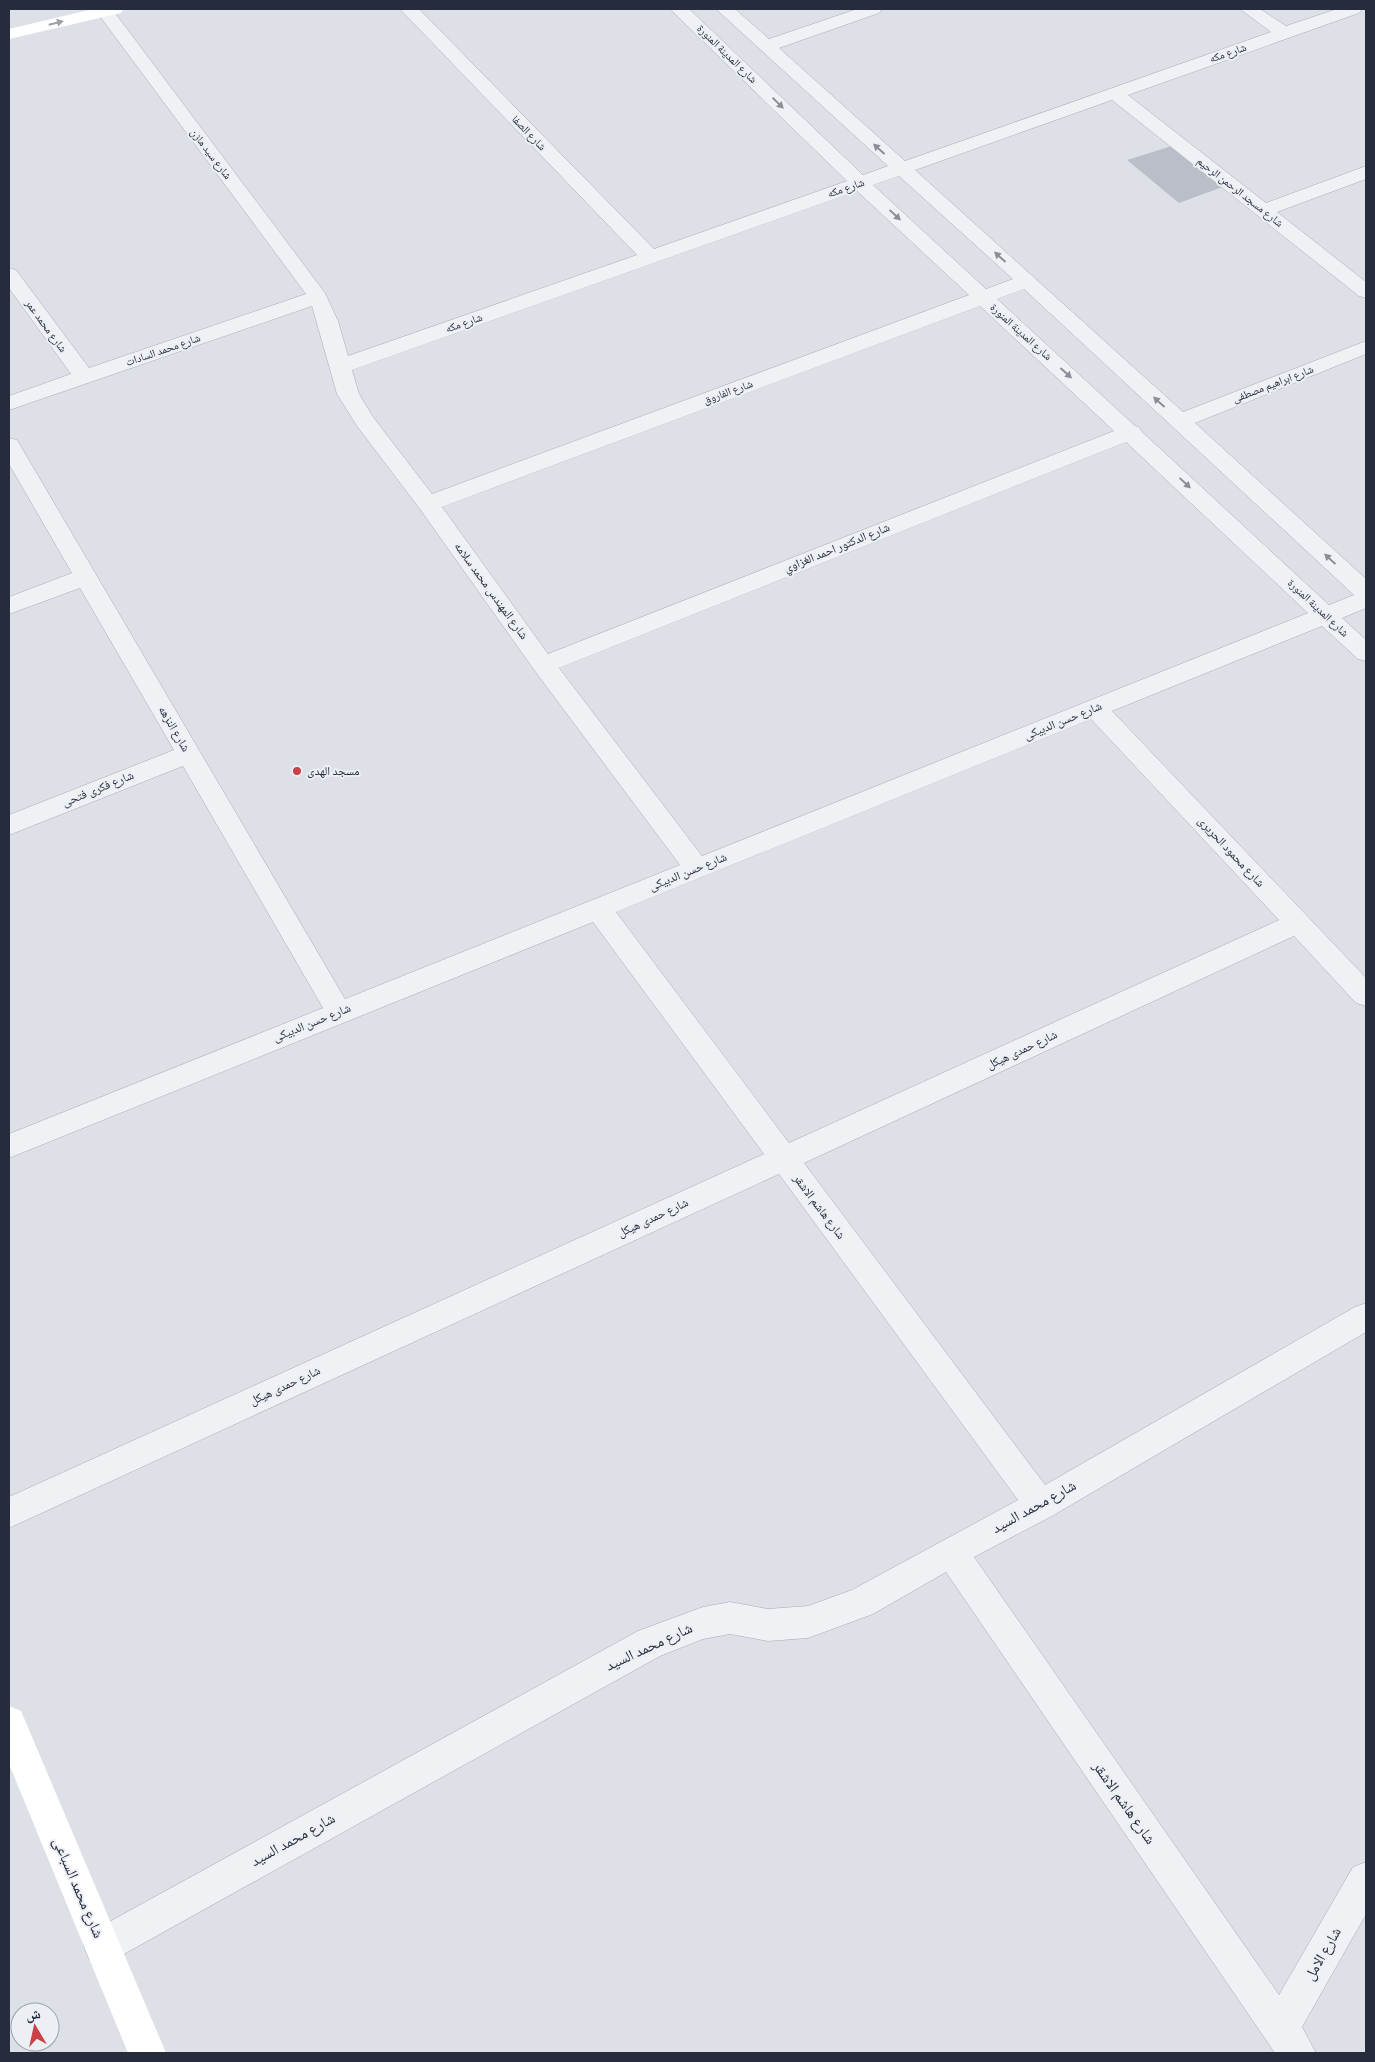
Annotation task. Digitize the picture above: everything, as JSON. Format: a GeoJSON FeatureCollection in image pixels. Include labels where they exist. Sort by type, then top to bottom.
{"type":"FeatureCollection","features":[{"type":"Feature","properties":{"kind":"street","name":"شارع الصفا"},"geometry":{"type":"LineString","coordinates":[[409,9],[650,257]]}},
{"type":"Feature","properties":{"kind":"street","name":"شارع المدينة المنورة"},"geometry":{"type":"LineString","coordinates":[[679,9],[860,183],[1131,432],[1366,653]]}},
{"type":"Feature","properties":{"kind":"street"},"geometry":{"type":"LineString","coordinates":[[725,9],[1180,420],[1366,592]]}},
{"type":"Feature","properties":{"kind":"street"},"geometry":{"type":"LineString","coordinates":[[766,46],[873,9]]}},
{"type":"Feature","properties":{"kind":"street"},"geometry":{"type":"LineString","coordinates":[[1249,9],[1284,33]]}},
{"type":"Feature","properties":{"kind":"street","name":"شارع مكه"},"geometry":{"type":"LineString","coordinates":[[339,367],[1353,9]]}},
{"type":"Feature","properties":{"kind":"street"},"geometry":{"type":"LineString","coordinates":[[9,34],[110,10]]}},
{"type":"Feature","properties":{"kind":"street","name":"شارع سيد مازن"},"geometry":{"type":"LineString","coordinates":[[110,10],[318,297]]}},
{"type":"Feature","properties":{"kind":"street","name":"شارع مسجد الرحمن الرحيم"},"geometry":{"type":"LineString","coordinates":[[1114,93],[1366,292]]}},
{"type":"Feature","properties":{"kind":"street"},"geometry":{"type":"LineString","coordinates":[[1263,211],[1366,172]]}},
{"type":"Feature","properties":{"kind":"street","name":"شارع محمد عمر"},"geometry":{"type":"LineString","coordinates":[[9,274],[84,377]]}},
{"type":"Feature","properties":{"kind":"street","name":"شارع الفاروق"},"geometry":{"type":"LineString","coordinates":[[428,504],[1027,281]]}},
{"type":"Feature","properties":{"kind":"street","name":"شارع المهندس محمد سلامه"},"geometry":{"type":"LineString","coordinates":[[318,297],[333,340],[348,394],[365,421],[428,504],[543,665],[697,868]]}},
{"type":"Feature","properties":{"kind":"street","name":"شارع محمد السادات"},"geometry":{"type":"LineString","coordinates":[[9,403],[318,297]]}},
{"type":"Feature","properties":{"kind":"street","name":"شارع ابراهيم مصطفى"},"geometry":{"type":"LineString","coordinates":[[1180,420],[1366,347]]}},
{"type":"Feature","properties":{"kind":"street","name":"شارع الدكتور احمد الغزاوي"},"geometry":{"type":"LineString","coordinates":[[543,665],[1131,432]]}},
{"type":"Feature","properties":{"kind":"street","name":"شارع النزهه"},"geometry":{"type":"LineString","coordinates":[[9,446],[339,1012]]}},
{"type":"Feature","properties":{"kind":"street"},"geometry":{"type":"LineString","coordinates":[[9,606],[85,577]]}},
{"type":"Feature","properties":{"kind":"street","name":"شارع حسن الدبيكى"},"geometry":{"type":"LineString","coordinates":[[9,1146],[1366,598]]}},
{"type":"Feature","properties":{"kind":"street","name":"شارع محمود الحريرى"},"geometry":{"type":"LineString","coordinates":[[1095,708],[1366,995]]}},
{"type":"Feature","properties":{"kind":"street","name":"شارع فكرى فتحى"},"geometry":{"type":"LineString","coordinates":[[9,825],[188,754]]}},
{"type":"Feature","properties":{"kind":"street","name":"شارع هاشم الاشقر"},"geometry":{"type":"LineString","coordinates":[[598,908],[1041,1505]]}},
{"type":"Feature","properties":{"kind":"street","name":"شارع حمدى هيكل"},"geometry":{"type":"LineString","coordinates":[[9,1512],[1298,923]]}},
{"type":"Feature","properties":{"kind":"street","name":"شارع محمد السيد"},"geometry":{"type":"LineString","coordinates":[[102,1946],[650,1643],[702,1623],[730,1618],[768,1625],[808,1622],[861,1603],[951,1552],[1041,1505],[1366,1316]]}},
{"type":"Feature","properties":{"kind":"street","name":"شارع هاشم الاشقر"},"geometry":{"type":"LineString","coordinates":[[951,1552],[1288,2041]]}},
{"type":"Feature","properties":{"kind":"street","name":"شارع محمد السباعى"},"geometry":{"type":"LineString","coordinates":[[9,1722],[147,2053]]}},
{"type":"Feature","properties":{"kind":"street","name":"شارع الامل"},"geometry":{"type":"LineString","coordinates":[[1288,2041],[1366,1880]]}},
{"type":"Feature","properties":{"kind":"building"},"geometry":{"type":"Polygon","coordinates":[[[1175,145],[1228,185],[1179,203],[1127,160],[1175,145]]]}},
{"type":"Feature","properties":{"kind":"place","name":"مسجد الهدى"},"geometry":{"type":"Point","coordinates":[297,771]}}]}
